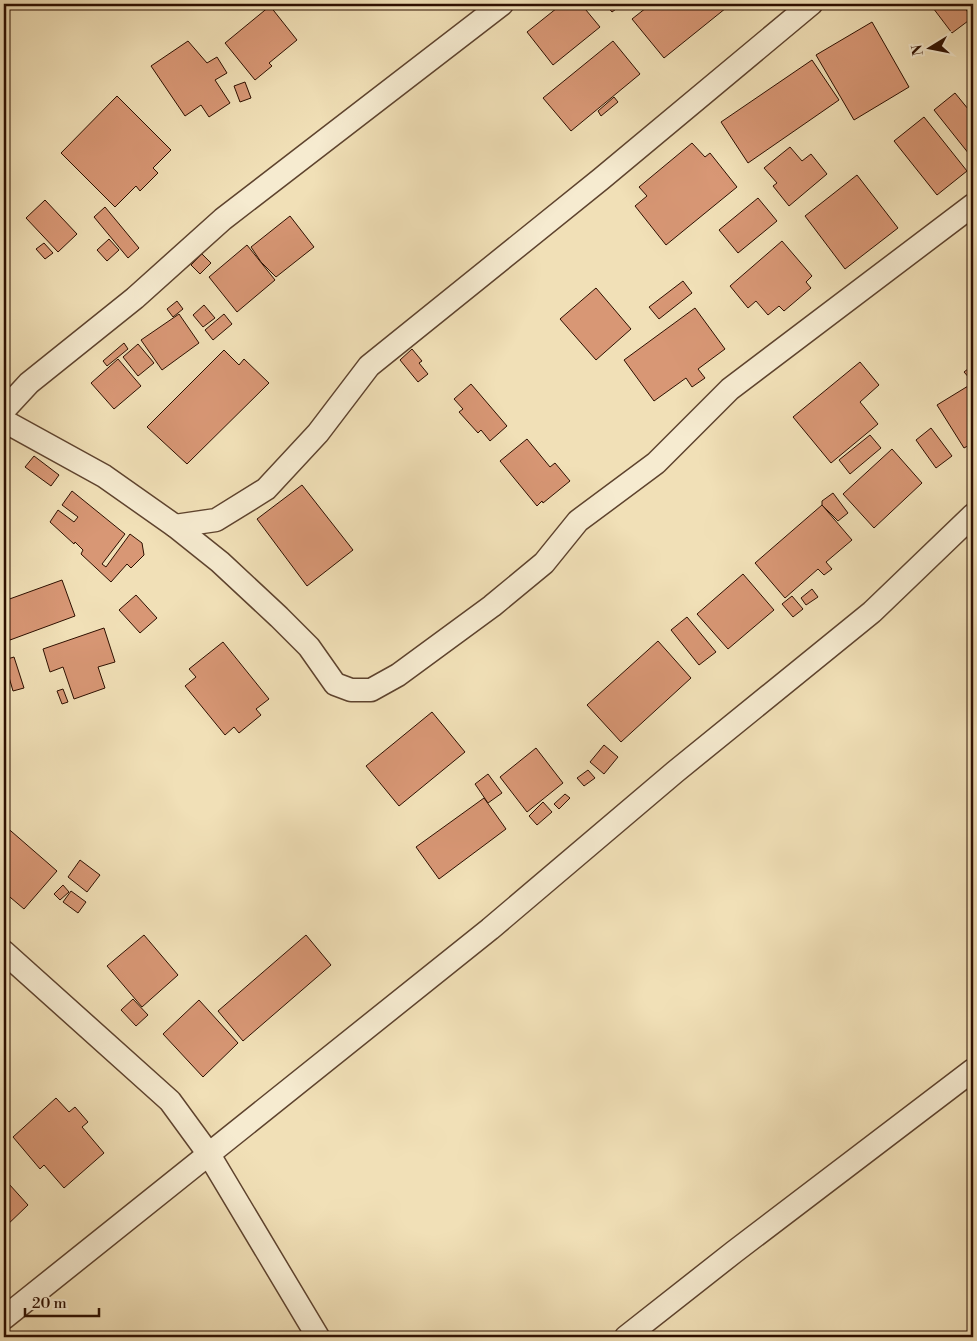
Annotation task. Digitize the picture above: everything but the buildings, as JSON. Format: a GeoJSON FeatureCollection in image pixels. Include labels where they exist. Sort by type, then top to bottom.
{"type":"FeatureCollection","features":[{"type":"Feature","properties":{"kind":"street"},"geometry":{"type":"LineString","coordinates":[[4,410],[29,383],[135,298],[223,219],[502,4]]}},
{"type":"Feature","properties":{"kind":"street"},"geometry":{"type":"LineString","coordinates":[[175,526],[216,520],[266,489],[318,433],[368,366],[601,179],[811,4]]}},
{"type":"Feature","properties":{"kind":"street"},"geometry":{"type":"LineString","coordinates":[[4,421],[104,476],[175,526],[220,562],[279,617],[309,647],[335,684],[351,690],[371,690],[398,675],[492,606],[544,563],[578,521],[656,463],[730,389],[973,205]]}},
{"type":"Feature","properties":{"kind":"street"},"geometry":{"type":"LineString","coordinates":[[4,1318],[490,929],[675,772],[872,612],[973,515]]}},
{"type":"Feature","properties":{"kind":"street"},"geometry":{"type":"LineString","coordinates":[[4,952],[170,1101],[208,1153],[318,1337]]}},
{"type":"Feature","properties":{"kind":"street"},"geometry":{"type":"LineString","coordinates":[[626,1337],[973,1070]]}}]}
